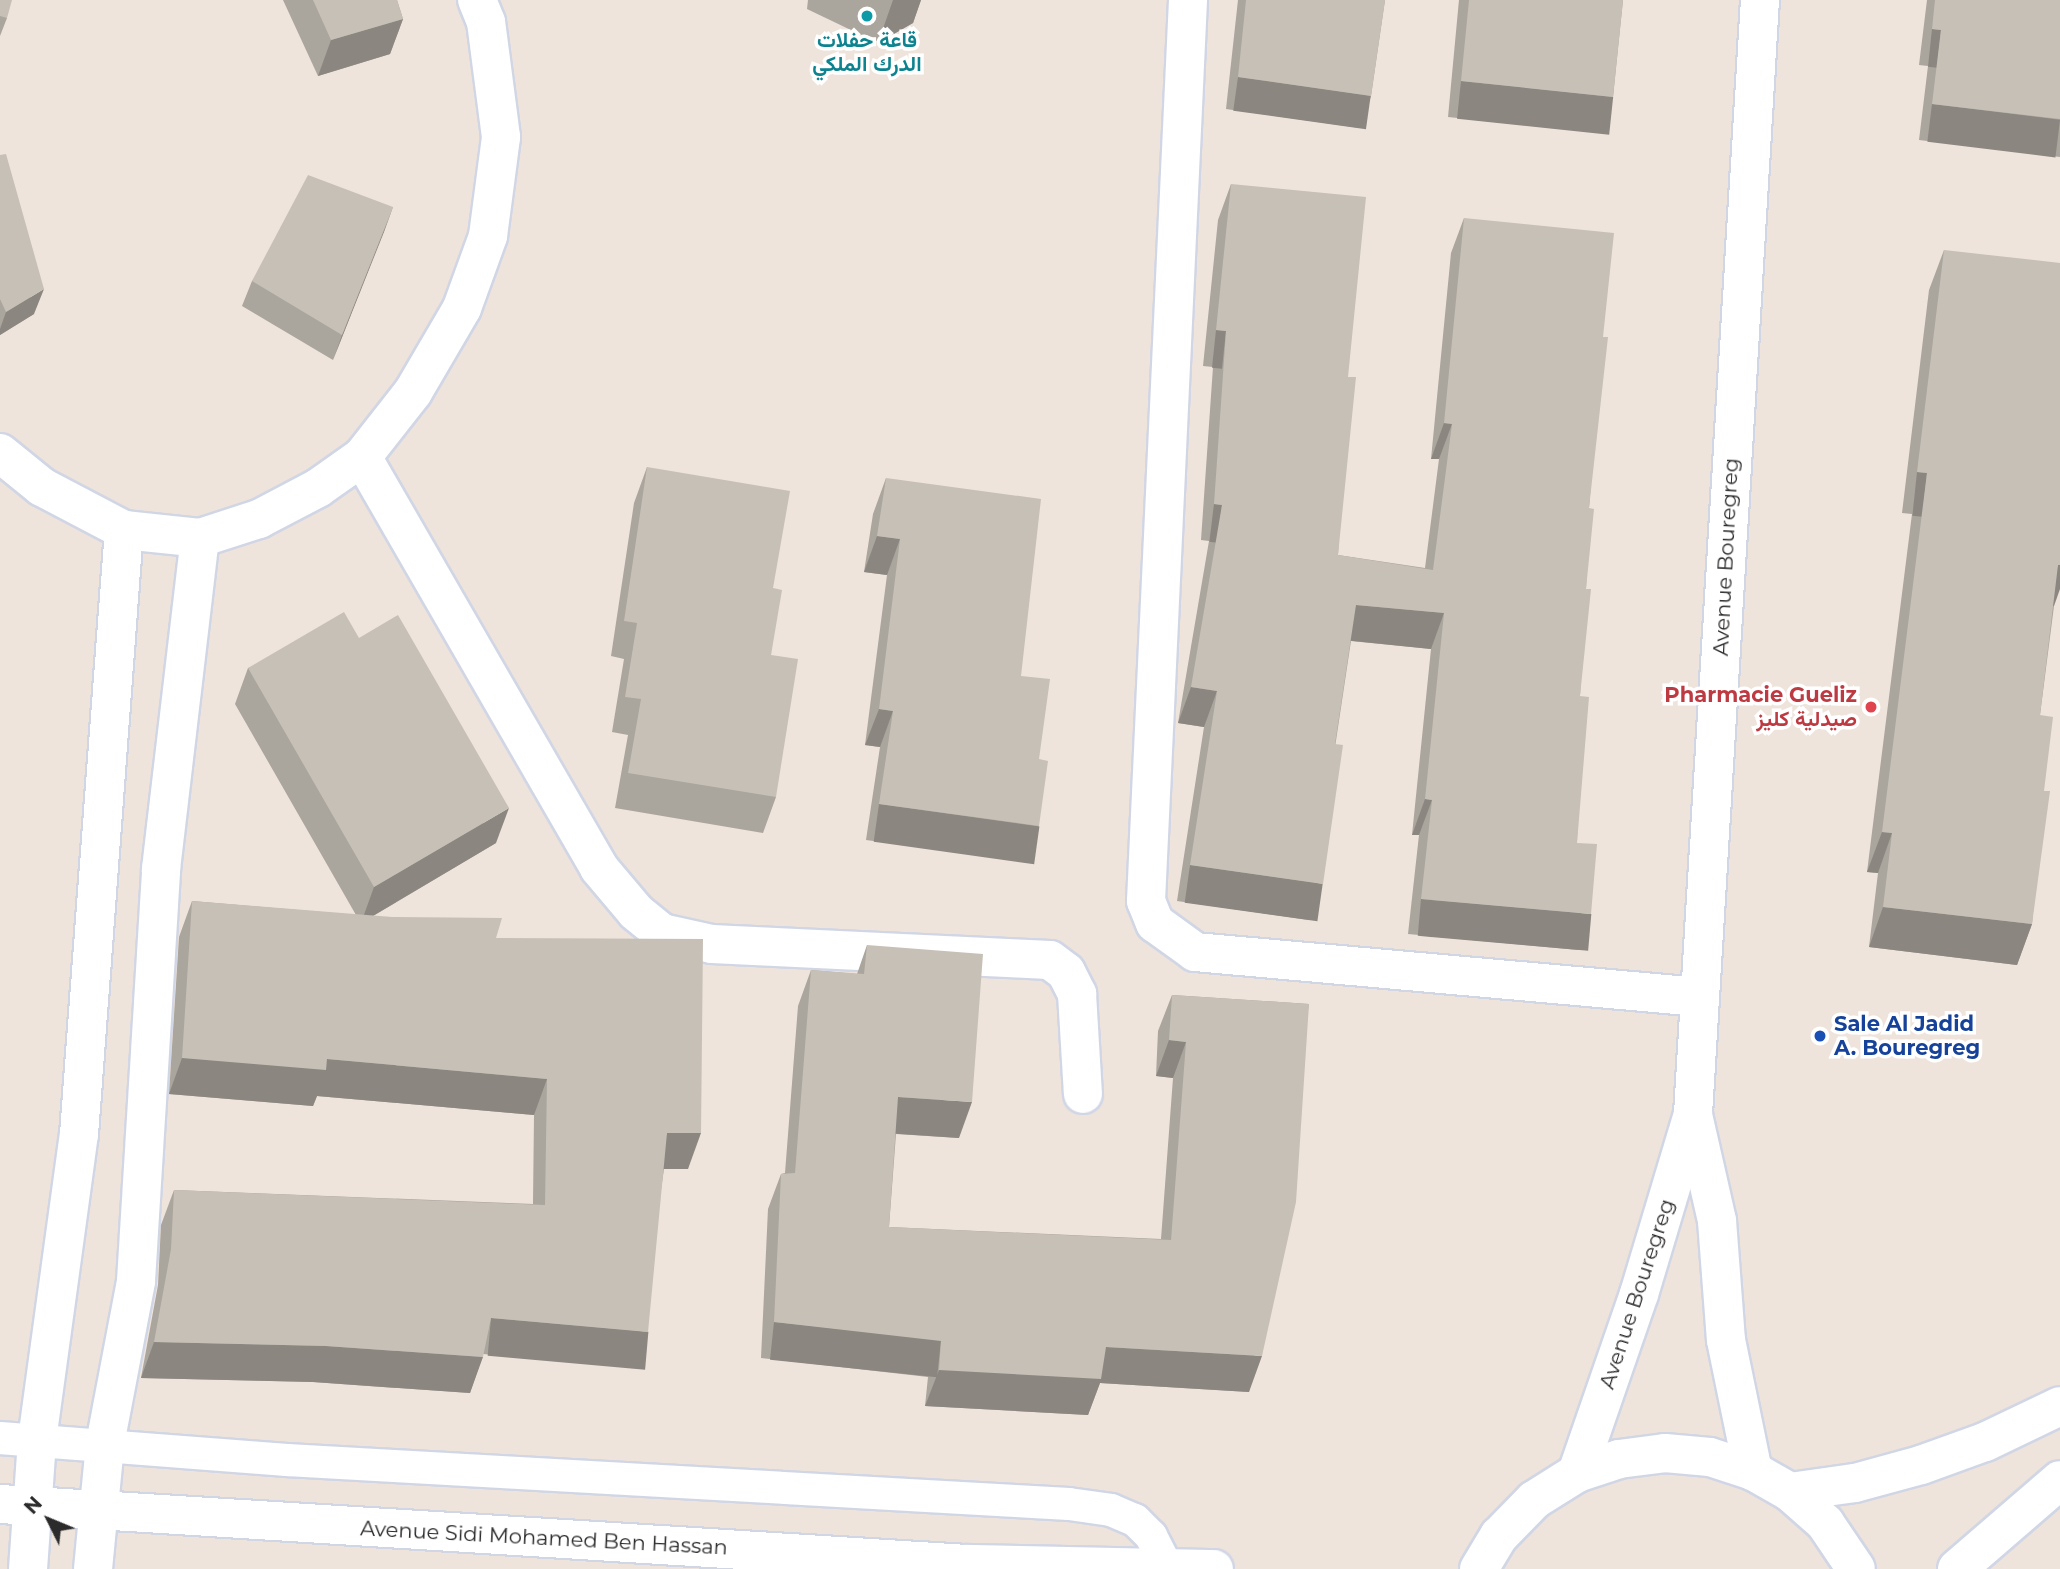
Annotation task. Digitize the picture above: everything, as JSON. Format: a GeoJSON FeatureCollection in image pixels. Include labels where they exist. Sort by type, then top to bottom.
{"type":"FeatureCollection","features":[{"type":"Feature","properties":{"kind":"street"},"geometry":{"type":"LineString","coordinates":[[0,453],[42,487],[124,530],[200,538],[259,519],[318,488],[362,457],[413,392],[462,308],[488,236],[501,137],[486,22],[477,0]]}},
{"type":"Feature","properties":{"kind":"street"},"geometry":{"type":"LineString","coordinates":[[1188,0],[1146,901],[1155,923],[1195,952],[1699,997]]}},
{"type":"Feature","properties":{"kind":"street","name":"Avenue Bouregreg"},"geometry":{"type":"LineString","coordinates":[[1577,1473],[1639,1294],[1693,1114],[1760,0]]}},
{"type":"Feature","properties":{"kind":"street"},"geometry":{"type":"LineString","coordinates":[[362,457],[599,868],[636,912],[662,933],[712,944],[1050,960],[1066,972],[1077,994],[1083,1094]]}},
{"type":"Feature","properties":{"kind":"street"},"geometry":{"type":"LineString","coordinates":[[28,1569],[16,1505],[18,1439],[79,1134],[124,530]]}},
{"type":"Feature","properties":{"kind":"street"},"geometry":{"type":"LineString","coordinates":[[93,1569],[101,1511],[105,1444],[136,1281],[161,869],[200,538]]}},
{"type":"Feature","properties":{"kind":"street","name":"Avenue Bouregreg"},"geometry":{"type":"LineString","coordinates":[[1693,1114],[1717,1221],[1726,1340],[1753,1471]]}},
{"type":"Feature","properties":{"kind":"street"},"geometry":{"type":"LineString","coordinates":[[1790,1492],[1855,1483],[1921,1465],[1985,1442],[2060,1406]]}},
{"type":"Feature","properties":{"kind":"street"},"geometry":{"type":"LineString","coordinates":[[1479,1569],[1499,1536],[1534,1500],[1577,1473],[1619,1459],[1665,1453],[1710,1457],[1753,1471],[1790,1492],[1825,1523],[1856,1569]]}},
{"type":"Feature","properties":{"kind":"street"},"geometry":{"type":"LineString","coordinates":[[1957,1569],[2060,1480]]}},
{"type":"Feature","properties":{"kind":"street","name":"Avenue Sidi Mohamed Ben Hassan"},"geometry":{"type":"LineString","coordinates":[[16,1505],[968,1564],[1214,1569]]}},
{"type":"Feature","properties":{"kind":"lane"},"geometry":{"type":"LineString","coordinates":[[18,1439],[301,1461],[1069,1504],[1111,1510],[1135,1520],[1152,1536],[1167,1568]]}},
{"type":"Feature","properties":{"kind":"building"},"geometry":{"type":"Polygon","coordinates":[[[0,0],[12,0],[7,18],[0,16],[0,0]]]}},
{"type":"Feature","properties":{"kind":"building"},"geometry":{"type":"Polygon","coordinates":[[[313,0],[397,0],[403,19],[331,40],[313,0]]]}},
{"type":"Feature","properties":{"kind":"building"},"geometry":{"type":"Polygon","coordinates":[[[1246,0],[1385,0],[1371,96],[1238,77],[1246,0]]]}},
{"type":"Feature","properties":{"kind":"building"},"geometry":{"type":"Polygon","coordinates":[[[1469,0],[1623,0],[1613,97],[1461,81],[1469,0]]]}},
{"type":"Feature","properties":{"kind":"building"},"geometry":{"type":"Polygon","coordinates":[[[1935,0],[2060,0],[2060,119],[1932,104],[1941,30],[1932,29],[1935,0]]]}},
{"type":"Feature","properties":{"kind":"building"},"geometry":{"type":"Polygon","coordinates":[[[6,154],[44,289],[6,312],[0,299],[0,155],[6,154]]]}},
{"type":"Feature","properties":{"kind":"building"},"geometry":{"type":"Polygon","coordinates":[[[308,175],[393,207],[342,335],[252,281],[308,175]]]}},
{"type":"Feature","properties":{"kind":"building"},"geometry":{"type":"Polygon","coordinates":[[[1231,184],[1366,197],[1348,377],[1356,377],[1338,555],[1433,570],[1452,424],[1444,423],[1464,218],[1614,233],[1603,337],[1608,337],[1589,508],[1594,509],[1586,589],[1591,589],[1580,696],[1589,697],[1577,843],[1597,844],[1591,914],[1421,899],[1432,800],[1425,799],[1444,613],[1356,605],[1335,744],[1343,745],[1323,884],[1190,865],[1217,691],[1191,687],[1222,505],[1214,504],[1226,331],[1216,330],[1231,184]]]}},
{"type":"Feature","properties":{"kind":"building"},"geometry":{"type":"Polygon","coordinates":[[[1944,250],[2060,263],[2060,565],[2040,715],[2053,717],[2044,791],[2050,791],[2032,924],[1883,907],[1892,833],[1882,832],[1927,473],[1917,472],[1944,250]]]}},
{"type":"Feature","properties":{"kind":"building"},"geometry":{"type":"Polygon","coordinates":[[[647,467],[790,491],[773,588],[782,590],[771,655],[798,659],[776,797],[628,773],[641,699],[625,697],[637,623],[624,621],[647,467]]]}},
{"type":"Feature","properties":{"kind":"building"},"geometry":{"type":"Polygon","coordinates":[[[886,478],[1041,499],[1021,676],[1050,679],[1039,759],[1048,761],[1039,826],[879,804],[893,711],[879,709],[900,539],[877,536],[886,478]]]}},
{"type":"Feature","properties":{"kind":"building"},"geometry":{"type":"Polygon","coordinates":[[[344,612],[359,638],[398,615],[509,808],[374,887],[248,668],[344,612]]]}},
{"type":"Feature","properties":{"kind":"building"},"geometry":{"type":"Polygon","coordinates":[[[192,901],[392,917],[502,918],[496,938],[703,939],[701,1133],[667,1133],[648,1332],[491,1318],[483,1357],[326,1346],[154,1342],[171,1249],[174,1190],[545,1205],[547,1079],[327,1059],[326,1070],[182,1058],[192,901]]]}},
{"type":"Feature","properties":{"kind":"building"},"geometry":{"type":"Polygon","coordinates":[[[867,945],[983,954],[972,1102],[898,1097],[889,1227],[1171,1240],[1186,1042],[1169,1040],[1172,995],[1309,1004],[1296,1202],[1262,1356],[1106,1347],[1101,1379],[939,1370],[941,1341],[774,1322],[781,1174],[795,1173],[811,970],[864,974],[867,945]]]}},
{"type":"Feature","properties":{"kind":"place","name":"قاعة حفلات الدرك الملكي"},"geometry":{"type":"Point","coordinates":[867,16]}},
{"type":"Feature","properties":{"kind":"place","name":"Pharmacie Gueliz صيدلية كليز"},"geometry":{"type":"Point","coordinates":[1871,707]}},
{"type":"Feature","properties":{"kind":"place","name":"Sale Al Jadid A. Bouregreg"},"geometry":{"type":"Point","coordinates":[1820,1036]}}]}
